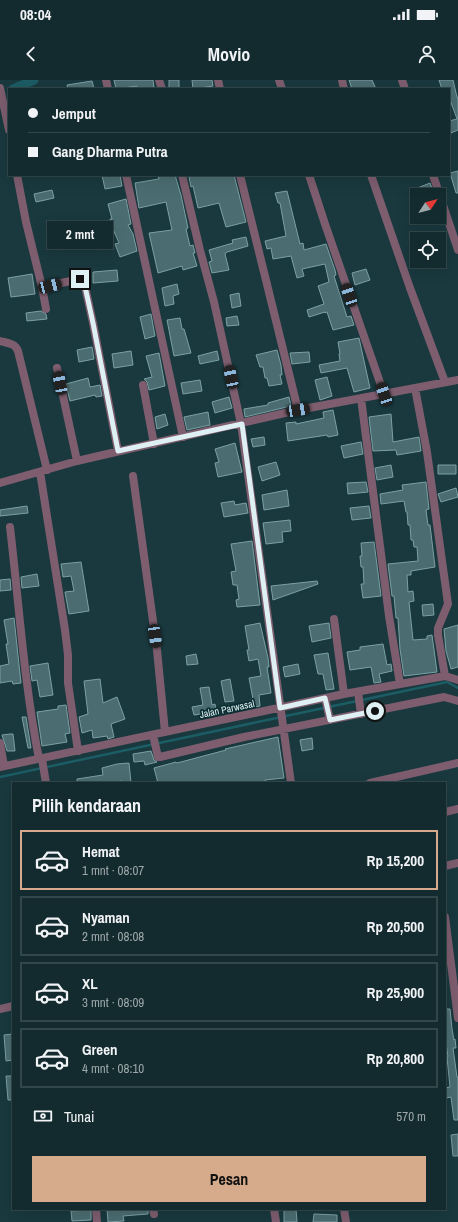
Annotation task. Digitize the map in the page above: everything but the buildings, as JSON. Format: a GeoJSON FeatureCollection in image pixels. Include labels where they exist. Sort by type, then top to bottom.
{"type":"FeatureCollection","features":[{"type":"Feature","properties":{"kind":"street"},"geometry":{"type":"LineString","coordinates":[[0,88],[8,124]]}},
{"type":"Feature","properties":{"kind":"street"},"geometry":{"type":"LineString","coordinates":[[17,176],[46,309]]}},
{"type":"Feature","properties":{"kind":"street"},"geometry":{"type":"LineString","coordinates":[[126,176],[183,437]]}},
{"type":"Feature","properties":{"kind":"street"},"geometry":{"type":"LineString","coordinates":[[182,176],[214,302],[242,424],[291,782]]}},
{"type":"Feature","properties":{"kind":"street"},"geometry":{"type":"LineString","coordinates":[[240,176],[298,410]]}},
{"type":"Feature","properties":{"kind":"street"},"geometry":{"type":"LineString","coordinates":[[309,176],[384,394]]}},
{"type":"Feature","properties":{"kind":"street"},"geometry":{"type":"LineString","coordinates":[[371,176],[410,288],[445,382]]}},
{"type":"Feature","properties":{"kind":"street"},"geometry":{"type":"LineString","coordinates":[[433,176],[458,250]]}},
{"type":"Feature","properties":{"kind":"street"},"geometry":{"type":"LineString","coordinates":[[42,287],[82,279],[90,306],[118,451]]}},
{"type":"Feature","properties":{"kind":"street"},"geometry":{"type":"LineString","coordinates":[[0,341],[13,344],[18,350],[43,471],[66,630],[68,683],[78,751]]}},
{"type":"Feature","properties":{"kind":"street"},"geometry":{"type":"LineString","coordinates":[[57,368],[77,461]]}},
{"type":"Feature","properties":{"kind":"street"},"geometry":{"type":"LineString","coordinates":[[0,483],[77,461],[298,410],[458,380]]}},
{"type":"Feature","properties":{"kind":"street"},"geometry":{"type":"LineString","coordinates":[[143,384],[154,444]]}},
{"type":"Feature","properties":{"kind":"street"},"geometry":{"type":"LineString","coordinates":[[415,388],[427,452],[448,604],[438,628],[445,676]]}},
{"type":"Feature","properties":{"kind":"street"},"geometry":{"type":"LineString","coordinates":[[361,398],[389,616],[400,684]]}},
{"type":"Feature","properties":{"kind":"street"},"geometry":{"type":"LineString","coordinates":[[133,476],[157,650],[165,732]]}},
{"type":"Feature","properties":{"kind":"street"},"geometry":{"type":"LineString","coordinates":[[10,527],[15,583],[34,733],[46,782]]}},
{"type":"Feature","properties":{"kind":"street"},"geometry":{"type":"LineString","coordinates":[[334,619],[344,694]]}},
{"type":"Feature","properties":{"kind":"street","name":"Jalan Parwasal"},"geometry":{"type":"LineString","coordinates":[[2,767],[78,751],[154,740],[165,732],[280,711],[326,701],[344,694],[358,694],[400,684],[445,676],[458,680]]}},
{"type":"Feature","properties":{"kind":"street"},"geometry":{"type":"LineString","coordinates":[[358,694],[361,710]]}},
{"type":"Feature","properties":{"kind":"street"},"geometry":{"type":"LineString","coordinates":[[154,740],[158,757],[164,757],[244,738],[283,726],[361,710],[444,697],[458,701]]}},
{"type":"Feature","properties":{"kind":"street"},"geometry":{"type":"LineString","coordinates":[[326,701],[329,717]]}},
{"type":"Feature","properties":{"kind":"street"},"geometry":{"type":"LineString","coordinates":[[0,743],[2,767]]}},
{"type":"Feature","properties":{"kind":"street"},"geometry":{"type":"LineString","coordinates":[[374,782],[458,763]]}},
{"type":"Feature","properties":{"kind":"street"},"geometry":{"type":"LineString","coordinates":[[446,812],[458,809]]}},
{"type":"Feature","properties":{"kind":"street"},"geometry":{"type":"LineString","coordinates":[[446,866],[458,863]]}},
{"type":"Feature","properties":{"kind":"street"},"geometry":{"type":"LineString","coordinates":[[446,925],[458,1018]]}},
{"type":"Feature","properties":{"kind":"street"},"geometry":{"type":"LineString","coordinates":[[0,1009],[12,1006]]}},
{"type":"Feature","properties":{"kind":"street"},"geometry":{"type":"LineString","coordinates":[[96,1210],[97,1222]]}},
{"type":"Feature","properties":{"kind":"street"},"geometry":{"type":"LineString","coordinates":[[274,1210],[276,1222]]}},
{"type":"Feature","properties":{"kind":"street"},"geometry":{"type":"LineString","coordinates":[[344,1210],[346,1222]]}},
{"type":"Feature","properties":{"kind":"waterway"},"geometry":{"type":"LineString","coordinates":[[15,88],[34,80]]}},
{"type":"Feature","properties":{"kind":"waterway"},"geometry":{"type":"LineString","coordinates":[[0,777],[447,682],[458,688]]}},
{"type":"Feature","properties":{"kind":"route"},"geometry":{"type":"LineString","coordinates":[[80,279],[84,282],[90,306],[118,451],[242,424],[280,708],[325,698],[330,720],[375,711]]}}]}
